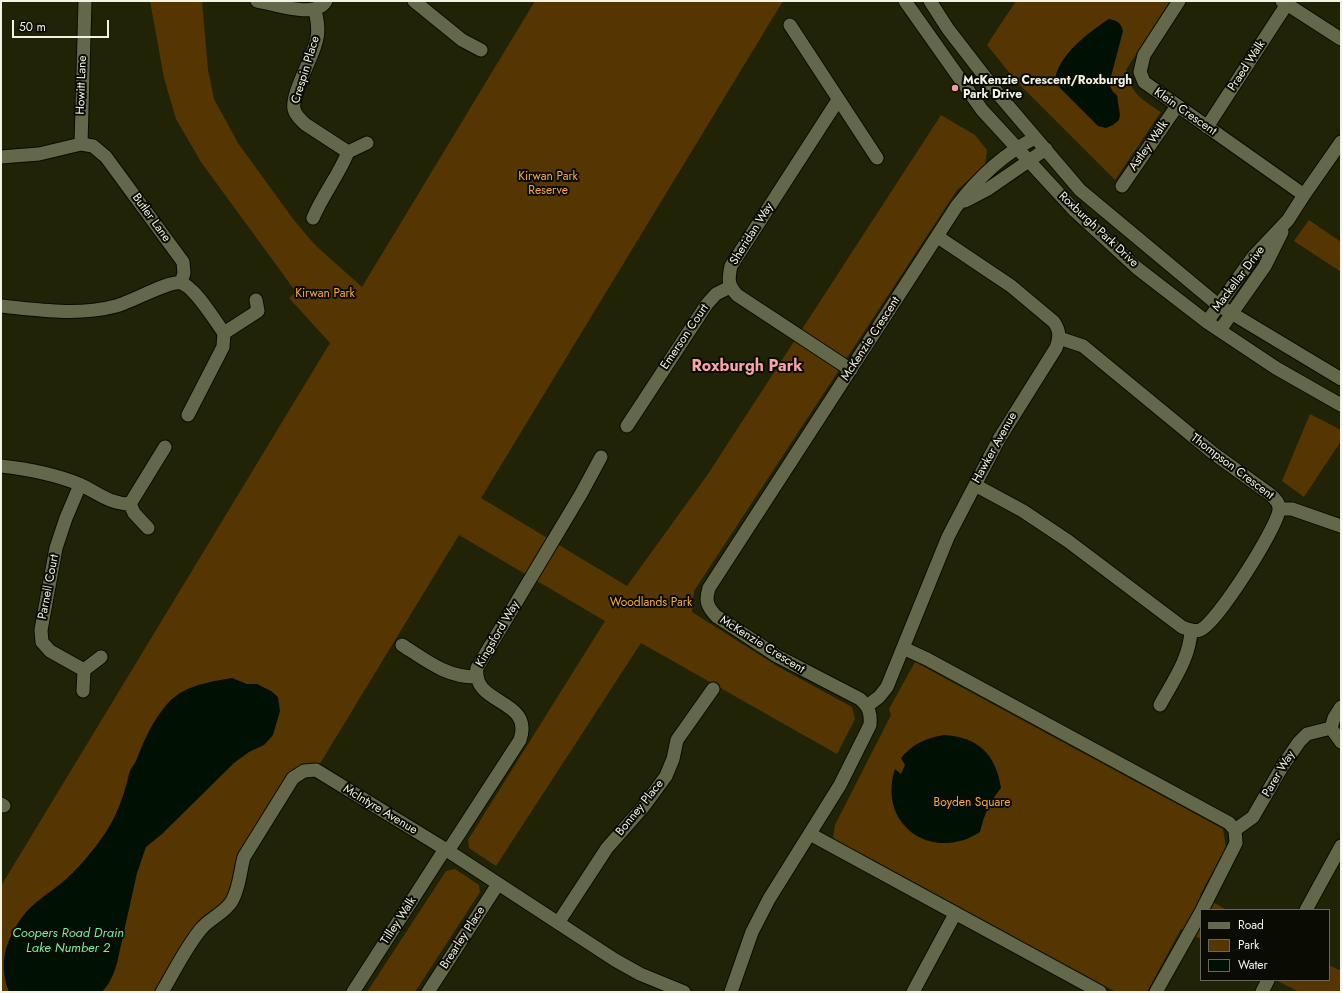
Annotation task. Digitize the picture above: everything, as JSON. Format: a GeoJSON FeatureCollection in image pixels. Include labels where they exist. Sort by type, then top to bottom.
{"type":"FeatureCollection","features":[{"type":"Feature","properties":{"kind":"street","name":"Howitt Lane"},"geometry":{"type":"LineString","coordinates":[[81,144],[85,1]]}},
{"type":"Feature","properties":{"kind":"street"},"geometry":{"type":"LineString","coordinates":[[257,1],[304,11],[315,10],[324,5],[326,1]]}},
{"type":"Feature","properties":{"kind":"street"},"geometry":{"type":"LineString","coordinates":[[414,1],[462,40],[480,50]]}},
{"type":"Feature","properties":{"kind":"street","name":"Roxburgh Park Drive"},"geometry":{"type":"LineString","coordinates":[[905,1],[964,87],[1028,162],[1075,211],[1137,268],[1207,322],[1276,368],[1336,402]]}},
{"type":"Feature","properties":{"kind":"street","name":"Roxburgh Park Drive"},"geometry":{"type":"LineString","coordinates":[[930,1],[953,35],[1035,138],[1080,190],[1218,305],[1340,378]]}},
{"type":"Feature","properties":{"kind":"street","name":"Klein Crescent"},"geometry":{"type":"LineString","coordinates":[[1178,1],[1144,56],[1140,72],[1146,84],[1304,195]]}},
{"type":"Feature","properties":{"kind":"street"},"geometry":{"type":"LineString","coordinates":[[1284,3],[1341,40]]}},
{"type":"Feature","properties":{"kind":"street","name":"Praed Walk"},"geometry":{"type":"LineString","coordinates":[[1207,127],[1284,3]]}},
{"type":"Feature","properties":{"kind":"street","name":"Crespin Place"},"geometry":{"type":"LineString","coordinates":[[315,10],[318,28],[317,39],[296,98],[294,110],[299,119],[305,124],[348,152]]}},
{"type":"Feature","properties":{"kind":"street"},"geometry":{"type":"LineString","coordinates":[[790,25],[877,158]]}},
{"type":"Feature","properties":{"kind":"street","name":"Sheridan Way"},"geometry":{"type":"LineString","coordinates":[[730,287],[728,277],[731,266],[838,100]]}},
{"type":"Feature","properties":{"kind":"street","name":"Astley Walk"},"geometry":{"type":"LineString","coordinates":[[1122,186],[1177,106]]}},
{"type":"Feature","properties":{"kind":"street","name":"McKenzie Crescent"},"geometry":{"type":"LineString","coordinates":[[867,706],[860,699],[777,656],[716,616],[708,608],[706,598],[709,588],[938,237],[956,207],[968,191],[1016,148],[1035,138]]}},
{"type":"Feature","properties":{"kind":"street"},"geometry":{"type":"LineString","coordinates":[[313,218],[320,201],[343,165],[348,152],[367,142]]}},
{"type":"Feature","properties":{"kind":"street","name":"Mackellar Drive"},"geometry":{"type":"LineString","coordinates":[[1220,330],[1265,266],[1288,220],[1341,142]]}},
{"type":"Feature","properties":{"kind":"street"},"geometry":{"type":"LineString","coordinates":[[1,156],[39,154],[81,144]]}},
{"type":"Feature","properties":{"kind":"street","name":"Butler Lane"},"geometry":{"type":"LineString","coordinates":[[81,144],[93,146],[106,157],[183,262],[184,272],[181,283]]}},
{"type":"Feature","properties":{"kind":"street","name":"McKenzie Crescent"},"geometry":{"type":"LineString","coordinates":[[956,207],[971,196],[988,189],[1046,149]]}},
{"type":"Feature","properties":{"kind":"street","name":"Mackellar Drive"},"geometry":{"type":"LineString","coordinates":[[1207,322],[1253,257],[1288,220]]}},
{"type":"Feature","properties":{"kind":"street"},"geometry":{"type":"LineString","coordinates":[[938,237],[1011,286],[1054,322],[1059,329],[1060,338]]}},
{"type":"Feature","properties":{"kind":"street"},"geometry":{"type":"LineString","coordinates":[[1,306],[64,312],[91,311],[123,304],[172,283],[181,283],[191,288],[224,333],[223,347],[188,414]]}},
{"type":"Feature","properties":{"kind":"street"},"geometry":{"type":"LineString","coordinates":[[730,287],[737,296],[851,370]]}},
{"type":"Feature","properties":{"kind":"street","name":"Emerson Court"},"geometry":{"type":"LineString","coordinates":[[627,426],[706,304],[716,294],[730,287]]}},
{"type":"Feature","properties":{"kind":"street"},"geometry":{"type":"LineString","coordinates":[[224,333],[258,311],[256,300]]}},
{"type":"Feature","properties":{"kind":"street","name":"Hawker Avenue"},"geometry":{"type":"LineString","coordinates":[[867,706],[879,697],[887,686],[948,537],[999,439],[1060,338]]}},
{"type":"Feature","properties":{"kind":"street","name":"Thompson Crescent"},"geometry":{"type":"LineString","coordinates":[[1060,338],[1083,346],[1213,453],[1271,494],[1278,502],[1280,509],[1273,526],[1241,580],[1208,624],[1200,630],[1191,630]]}},
{"type":"Feature","properties":{"kind":"street"},"geometry":{"type":"LineString","coordinates":[[130,504],[164,447]]}},
{"type":"Feature","properties":{"kind":"street","name":"Kingsford Way"},"geometry":{"type":"LineString","coordinates":[[447,850],[520,740],[524,729],[520,716],[513,709],[485,691],[479,685],[476,677],[481,660],[573,507],[601,457]]}},
{"type":"Feature","properties":{"kind":"street"},"geometry":{"type":"LineString","coordinates":[[1,466],[48,473],[80,485],[109,500],[120,504],[130,504]]}},
{"type":"Feature","properties":{"kind":"street","name":"Parnell Court"},"geometry":{"type":"LineString","coordinates":[[80,485],[66,518],[56,548],[41,630],[42,642],[50,651],[84,670]]}},
{"type":"Feature","properties":{"kind":"street"},"geometry":{"type":"LineString","coordinates":[[975,485],[1023,511],[1062,537],[1182,627],[1191,630],[1191,645],[1187,656],[1160,705]]}},
{"type":"Feature","properties":{"kind":"street"},"geometry":{"type":"LineString","coordinates":[[130,504],[134,514],[148,528]]}},
{"type":"Feature","properties":{"kind":"street"},"geometry":{"type":"LineString","coordinates":[[1280,509],[1292,509],[1341,526]]}},
{"type":"Feature","properties":{"kind":"street"},"geometry":{"type":"LineString","coordinates":[[402,645],[445,672],[461,677],[476,677]]}},
{"type":"Feature","properties":{"kind":"street"},"geometry":{"type":"LineString","coordinates":[[903,648],[1229,823],[1235,830],[1234,847],[1203,909]]}},
{"type":"Feature","properties":{"kind":"street"},"geometry":{"type":"LineString","coordinates":[[83,691],[84,670],[101,657]]}},
{"type":"Feature","properties":{"kind":"street","name":"Bonney Place"},"geometry":{"type":"LineString","coordinates":[[558,923],[607,848],[644,806],[666,776],[673,759],[677,740],[713,689]]}},
{"type":"Feature","properties":{"kind":"street"},"geometry":{"type":"LineString","coordinates":[[731,992],[744,953],[762,912],[788,866],[810,834],[840,785],[870,725],[870,714],[867,706]]}},
{"type":"Feature","properties":{"kind":"street"},"geometry":{"type":"LineString","coordinates":[[1341,707],[1334,718],[1331,728],[1341,742]]}},
{"type":"Feature","properties":{"kind":"street","name":"Parer Way"},"geometry":{"type":"LineString","coordinates":[[1235,830],[1253,818],[1299,742],[1307,734],[1331,728]]}},
{"type":"Feature","properties":{"kind":"street","name":"McIntyre Avenue"},"geometry":{"type":"LineString","coordinates":[[162,992],[199,931],[210,920],[223,912],[232,901],[239,888],[240,870],[244,857],[293,778],[304,771],[316,770],[447,850],[558,923],[640,974],[684,992]]}},
{"type":"Feature","properties":{"kind":"street"},"geometry":{"type":"LineString","coordinates":[[810,834],[1100,992]]}},
{"type":"Feature","properties":{"kind":"street"},"geometry":{"type":"LineString","coordinates":[[1307,909],[1341,846]]}},
{"type":"Feature","properties":{"kind":"street","name":"Tilley Walk"},"geometry":{"type":"LineString","coordinates":[[353,992],[447,850]]}},
{"type":"Feature","properties":{"kind":"street","name":"Brearley Place"},"geometry":{"type":"LineString","coordinates":[[428,992],[498,884]]}},
{"type":"Feature","properties":{"kind":"street"},"geometry":{"type":"LineString","coordinates":[[913,992],[955,914]]}},
{"type":"Feature","properties":{"kind":"street"},"geometry":{"type":"LineString","coordinates":[[1156,992],[1200,915]]}},
{"type":"Feature","properties":{"kind":"street"},"geometry":{"type":"LineString","coordinates":[[1262,992],[1268,981]]}},
{"type":"Feature","properties":{"kind":"green space","name":"Kirwan Park Reserve"},"geometry":{"type":"Polygon","coordinates":[[[150,1],[202,1],[208,70],[214,99],[238,143],[293,219],[315,245],[362,287],[535,1],[783,1],[481,498],[627,586],[708,474],[941,115],[975,135],[987,150],[985,166],[957,190],[694,591],[692,612],[777,666],[852,707],[855,719],[837,754],[641,643],[496,866],[469,848],[468,840],[605,621],[459,535],[316,770],[304,771],[244,857],[239,888],[210,919],[162,992],[1,992],[1,886],[330,343],[289,298],[296,292],[201,162],[176,119],[164,78],[150,1]]]}},
{"type":"Feature","properties":{"kind":"green space"},"geometry":{"type":"Polygon","coordinates":[[[1016,1],[1170,1],[1126,70],[1131,85],[1138,96],[1161,112],[1115,180],[1017,82],[987,45],[1016,1]]]}},
{"type":"Feature","properties":{"kind":"green space"},"geometry":{"type":"Polygon","coordinates":[[[1309,220],[1341,242],[1341,272],[1294,241],[1309,220]]]}},
{"type":"Feature","properties":{"kind":"green space"},"geometry":{"type":"Polygon","coordinates":[[[1310,414],[1341,430],[1341,441],[1304,497],[1282,481],[1310,414]]]}},
{"type":"Feature","properties":{"kind":"green space","name":"Boyden Square"},"geometry":{"type":"Polygon","coordinates":[[[915,662],[1223,829],[1226,847],[1200,895],[1225,909],[1200,909],[1200,938],[1181,929],[1147,992],[1116,992],[833,838],[835,825],[891,715],[889,709],[915,662]]]}},
{"type":"Feature","properties":{"kind":"green space"},"geometry":{"type":"Polygon","coordinates":[[[455,869],[479,885],[480,892],[415,992],[367,992],[446,871],[455,869]]]}},
{"type":"Feature","properties":{"kind":"green space"},"geometry":{"type":"Polygon","coordinates":[[[1330,966],[1341,971],[1341,992],[1299,992],[1278,981],[1330,981],[1330,966]]]}},
{"type":"Feature","properties":{"kind":"water"},"geometry":{"type":"Polygon","coordinates":[[[1109,19],[1119,23],[1123,31],[1109,84],[1113,92],[1117,95],[1120,115],[1119,120],[1106,128],[1098,126],[1060,88],[1055,81],[1061,63],[1068,54],[1092,31],[1109,19]]]}},
{"type":"Feature","properties":{"kind":"water","name":"Coopers Road Drain Lake Number 2"},"geometry":{"type":"Polygon","coordinates":[[[232,678],[247,684],[257,684],[271,691],[278,697],[280,711],[273,735],[264,745],[249,752],[234,763],[162,834],[146,847],[137,873],[117,963],[107,986],[102,992],[9,992],[6,985],[4,963],[6,948],[17,924],[29,909],[70,876],[105,834],[118,808],[130,770],[136,761],[149,730],[158,716],[168,703],[182,692],[198,685],[232,678]]]}},
{"type":"Feature","properties":{"kind":"water"},"geometry":{"type":"Polygon","coordinates":[[[944,735],[967,739],[983,750],[990,757],[995,766],[999,776],[1001,788],[988,808],[980,832],[962,840],[944,843],[927,840],[913,833],[901,822],[894,807],[892,789],[895,769],[901,774],[905,765],[901,758],[920,742],[944,735]]]}},
{"type":"Feature","properties":{"kind":"place","name":"McKenzie Crescent/Roxburgh Park Drive"},"geometry":{"type":"Point","coordinates":[955,88]}},
{"type":"Feature","properties":{"kind":"district","name":"Roxburgh Park"},"geometry":{"type":"Point","coordinates":[747,367]}},
{"type":"Feature","properties":{"kind":"park label","name":"Kirwan Park"},"geometry":{"type":"Point","coordinates":[325,294]}},
{"type":"Feature","properties":{"kind":"park label","name":"Woodlands Park"},"geometry":{"type":"Point","coordinates":[651,603]}}]}
